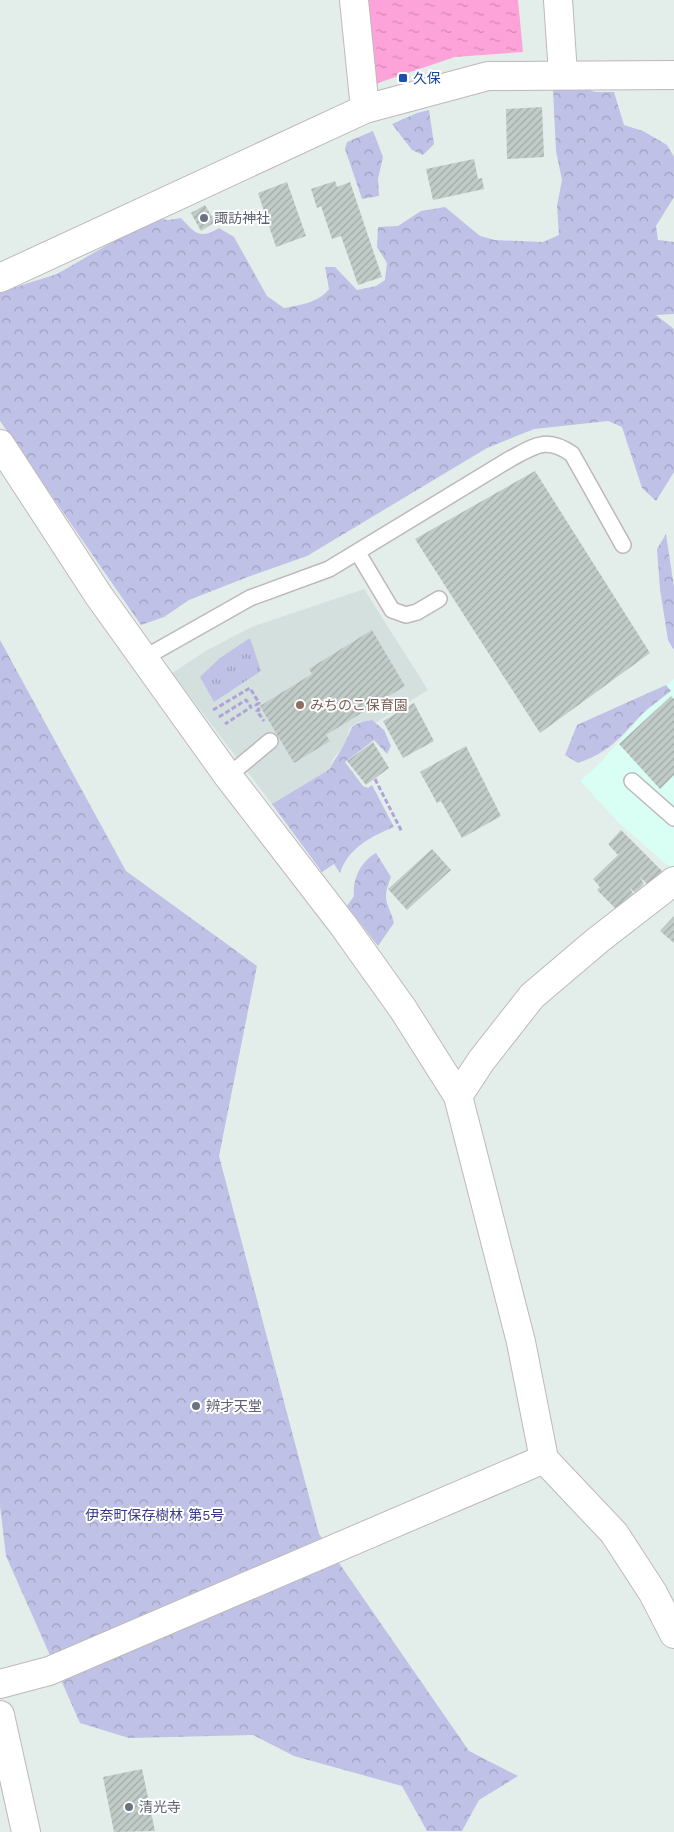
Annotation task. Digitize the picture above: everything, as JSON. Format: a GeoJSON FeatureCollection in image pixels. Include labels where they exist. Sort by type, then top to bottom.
{"type":"FeatureCollection","features":[{"type":"Feature","properties":{"kind":"street"},"geometry":{"type":"LineString","coordinates":[[354,0],[365,109]]}},
{"type":"Feature","properties":{"kind":"street"},"geometry":{"type":"LineString","coordinates":[[558,0],[563,74]]}},
{"type":"Feature","properties":{"kind":"street"},"geometry":{"type":"LineString","coordinates":[[0,278],[365,109],[488,76],[563,74],[674,75]]}},
{"type":"Feature","properties":{"kind":"street"},"geometry":{"type":"LineString","coordinates":[[0,444],[99,596],[144,658],[237,769],[343,925],[398,1001],[458,1096],[521,1342],[544,1459],[614,1533],[653,1593],[674,1634]]}},
{"type":"Feature","properties":{"kind":"street"},"geometry":{"type":"LineString","coordinates":[[458,1096],[481,1061],[532,996],[598,940],[674,881]]}},
{"type":"Feature","properties":{"kind":"street"},"geometry":{"type":"LineString","coordinates":[[0,1684],[49,1671],[544,1459]]}},
{"type":"Feature","properties":{"kind":"street"},"geometry":{"type":"LineString","coordinates":[[0,1715],[26,1832]]}},
{"type":"Feature","properties":{"kind":"lane"},"geometry":{"type":"LineString","coordinates":[[144,658],[250,598],[329,569],[510,459],[539,444],[558,445],[572,454],[623,545]]}},
{"type":"Feature","properties":{"kind":"lane"},"geometry":{"type":"LineString","coordinates":[[358,553],[392,610],[406,615],[418,612],[439,599]]}},
{"type":"Feature","properties":{"kind":"lane"},"geometry":{"type":"LineString","coordinates":[[237,769],[270,741]]}},
{"type":"Feature","properties":{"kind":"lane"},"geometry":{"type":"LineString","coordinates":[[632,781],[674,818]]}},
{"type":"Feature","properties":{"kind":"path"},"geometry":{"type":"LineString","coordinates":[[210,712],[250,688],[259,703],[256,705],[259,710],[257,711],[272,734],[270,741]]}},
{"type":"Feature","properties":{"kind":"path"},"geometry":{"type":"LineString","coordinates":[[214,720],[246,700],[251,707],[223,725],[237,769]]}},
{"type":"Feature","properties":{"kind":"path"},"geometry":{"type":"LineString","coordinates":[[375,779],[402,832]]}},
{"type":"Feature","properties":{"kind":"shaded area","name":"みちのこ保育園"},"geometry":{"type":"Polygon","coordinates":[[[364,589],[428,690],[375,723],[372,720],[358,722],[349,729],[346,743],[333,759],[330,769],[272,804],[172,673],[209,649],[252,627],[364,589]]]}},
{"type":"Feature","properties":{"kind":"shaded area"},"geometry":{"type":"Polygon","coordinates":[[[674,679],[674,871],[619,823],[580,781],[598,765],[643,714],[671,691],[666,685],[674,679]]]}},
{"type":"Feature","properties":{"kind":"green space"},"geometry":{"type":"Polygon","coordinates":[[[579,85],[595,92],[614,92],[624,125],[643,131],[667,145],[674,157],[674,197],[656,226],[658,240],[674,242],[674,314],[656,315],[674,329],[674,472],[656,501],[642,488],[622,427],[608,421],[534,429],[487,448],[307,556],[189,600],[164,617],[141,625],[0,421],[0,292],[57,274],[154,218],[168,220],[181,218],[190,228],[198,233],[207,234],[219,228],[234,237],[267,296],[284,308],[308,303],[325,294],[329,289],[325,267],[335,267],[357,290],[376,286],[385,280],[387,263],[377,247],[378,227],[398,226],[421,211],[445,207],[480,236],[495,240],[543,242],[559,235],[557,206],[562,180],[556,151],[553,89],[579,85]]]}},
{"type":"Feature","properties":{"kind":"green space"},"geometry":{"type":"Polygon","coordinates":[[[429,110],[434,144],[423,155],[412,150],[392,124],[429,110]]]}},
{"type":"Feature","properties":{"kind":"green space"},"geometry":{"type":"Polygon","coordinates":[[[373,131],[383,157],[378,179],[379,196],[362,199],[345,149],[347,142],[373,131]]]}},
{"type":"Feature","properties":{"kind":"green space"},"geometry":{"type":"Polygon","coordinates":[[[666,534],[674,587],[674,650],[668,640],[660,589],[657,549],[666,534]]]}},
{"type":"Feature","properties":{"kind":"green space"},"geometry":{"type":"Polygon","coordinates":[[[250,638],[261,671],[214,702],[200,677],[220,658],[250,638]]]}},
{"type":"Feature","properties":{"kind":"green space","name":"伊奈町保存樹林 第5号"},"geometry":{"type":"Polygon","coordinates":[[[0,640],[126,871],[257,966],[219,1156],[319,1534],[469,1751],[518,1776],[479,1800],[462,1831],[427,1831],[402,1786],[294,1756],[253,1735],[129,1738],[80,1723],[6,1556],[0,1506],[0,640]]]}},
{"type":"Feature","properties":{"kind":"green space"},"geometry":{"type":"Polygon","coordinates":[[[666,685],[671,691],[644,712],[620,738],[598,755],[578,763],[565,755],[577,725],[666,685]]]}},
{"type":"Feature","properties":{"kind":"green space"},"geometry":{"type":"Polygon","coordinates":[[[372,720],[384,730],[391,746],[387,754],[374,740],[345,762],[363,786],[368,788],[372,785],[394,827],[377,834],[362,844],[349,857],[340,873],[334,864],[322,872],[272,804],[330,769],[346,742],[351,729],[358,724],[372,720]]]}},
{"type":"Feature","properties":{"kind":"green space"},"geometry":{"type":"Polygon","coordinates":[[[376,853],[391,877],[386,892],[386,901],[394,923],[378,946],[347,906],[354,896],[354,884],[359,871],[366,861],[376,853]]]}},
{"type":"Feature","properties":{"kind":"water"},"geometry":{"type":"Polygon","coordinates":[[[364,0],[518,0],[523,52],[455,57],[372,85],[364,0]]]}},
{"type":"Feature","properties":{"kind":"building"},"geometry":{"type":"Polygon","coordinates":[[[542,107],[544,157],[507,159],[506,109],[542,107]]]}},
{"type":"Feature","properties":{"kind":"building"},"geometry":{"type":"Polygon","coordinates":[[[474,159],[478,179],[482,178],[484,189],[433,200],[426,169],[474,159]]]}},
{"type":"Feature","properties":{"kind":"building"},"geometry":{"type":"Polygon","coordinates":[[[335,181],[337,187],[350,182],[382,277],[358,285],[341,236],[332,239],[321,206],[317,208],[311,189],[335,181]]]}},
{"type":"Feature","properties":{"kind":"building"},"geometry":{"type":"Polygon","coordinates":[[[287,182],[306,236],[276,247],[258,193],[287,182]]]}},
{"type":"Feature","properties":{"kind":"building"},"geometry":{"type":"Polygon","coordinates":[[[205,205],[215,222],[201,231],[191,213],[205,205]]]}},
{"type":"Feature","properties":{"kind":"building"},"geometry":{"type":"Polygon","coordinates":[[[535,471],[650,653],[540,733],[415,539],[535,471]]]}},
{"type":"Feature","properties":{"kind":"building"},"geometry":{"type":"Polygon","coordinates":[[[372,630],[405,686],[326,735],[330,741],[294,763],[260,706],[312,674],[309,669],[372,630]]]}},
{"type":"Feature","properties":{"kind":"building"},"geometry":{"type":"Polygon","coordinates":[[[671,696],[674,699],[674,775],[660,789],[619,744],[671,696]]]}},
{"type":"Feature","properties":{"kind":"building"},"geometry":{"type":"Polygon","coordinates":[[[414,703],[434,741],[403,758],[383,721],[414,703]]]}},
{"type":"Feature","properties":{"kind":"building"},"geometry":{"type":"Polygon","coordinates":[[[373,742],[389,768],[366,785],[347,761],[373,742]]]}},
{"type":"Feature","properties":{"kind":"building"},"geometry":{"type":"Polygon","coordinates":[[[466,746],[501,816],[462,838],[441,801],[437,803],[420,772],[466,746]]]}},
{"type":"Feature","properties":{"kind":"building"},"geometry":{"type":"Polygon","coordinates":[[[621,830],[664,873],[650,887],[640,877],[644,884],[635,893],[629,887],[634,895],[618,911],[597,890],[600,887],[593,879],[618,855],[608,844],[621,830]]]}},
{"type":"Feature","properties":{"kind":"building"},"geometry":{"type":"Polygon","coordinates":[[[432,849],[451,870],[407,910],[388,889],[432,849]]]}},
{"type":"Feature","properties":{"kind":"building"},"geometry":{"type":"Polygon","coordinates":[[[674,916],[674,943],[660,931],[674,916]]]}},
{"type":"Feature","properties":{"kind":"building"},"geometry":{"type":"Polygon","coordinates":[[[142,1769],[155,1831],[114,1832],[103,1777],[142,1769]]]}},
{"type":"Feature","properties":{"kind":"place","name":"久保"},"geometry":{"type":"Point","coordinates":[403,78]}},
{"type":"Feature","properties":{"kind":"place","name":"諏訪神社"},"geometry":{"type":"Point","coordinates":[204,218]}},
{"type":"Feature","properties":{"kind":"place","name":"みちのこ保育園"},"geometry":{"type":"Point","coordinates":[300,705]}},
{"type":"Feature","properties":{"kind":"place","name":"辨才天堂"},"geometry":{"type":"Point","coordinates":[196,1406]}},
{"type":"Feature","properties":{"kind":"place","name":"清光寺"},"geometry":{"type":"Point","coordinates":[129,1807]}}]}
